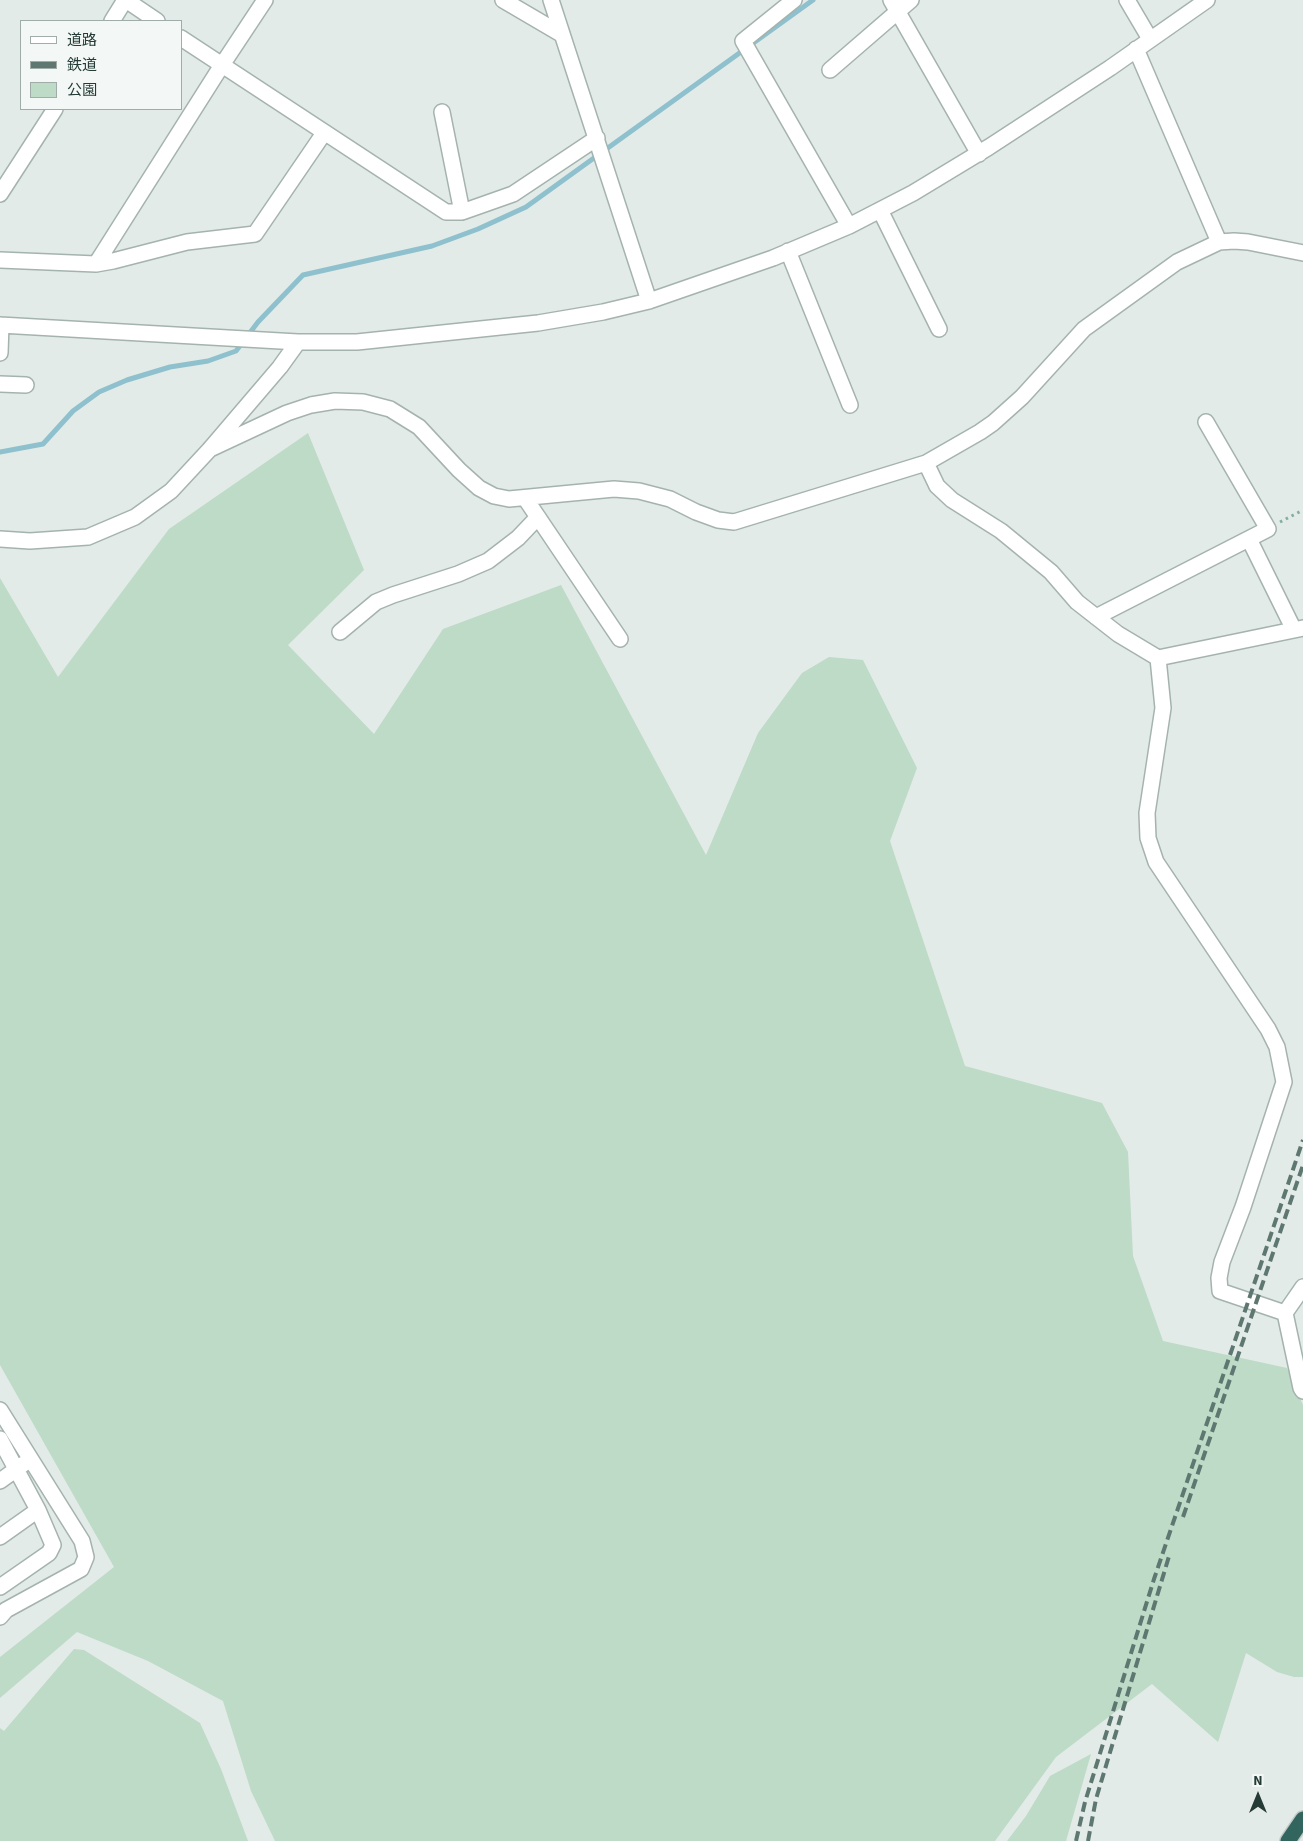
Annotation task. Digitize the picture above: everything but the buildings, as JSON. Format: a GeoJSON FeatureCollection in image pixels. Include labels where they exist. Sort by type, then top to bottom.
{"type":"FeatureCollection","features":[{"type":"Feature","properties":{"kind":"highway"},"geometry":{"type":"LineString","coordinates":[[1288,1841],[1303,1820]]}},
{"type":"Feature","properties":{"kind":"street"},"geometry":{"type":"LineString","coordinates":[[113,20],[126,0],[156,20]]}},
{"type":"Feature","properties":{"kind":"street"},"geometry":{"type":"LineString","coordinates":[[96,264],[265,0]]}},
{"type":"Feature","properties":{"kind":"street"},"geometry":{"type":"LineString","coordinates":[[502,0],[561,34]]}},
{"type":"Feature","properties":{"kind":"street"},"geometry":{"type":"LineString","coordinates":[[551,0],[649,301]]}},
{"type":"Feature","properties":{"kind":"street"},"geometry":{"type":"LineString","coordinates":[[794,0],[743,41],[849,226]]}},
{"type":"Feature","properties":{"kind":"street"},"geometry":{"type":"LineString","coordinates":[[830,70],[895,6],[911,0]]}},
{"type":"Feature","properties":{"kind":"street"},"geometry":{"type":"LineString","coordinates":[[1127,0],[1150,39]]}},
{"type":"Feature","properties":{"kind":"street"},"geometry":{"type":"LineString","coordinates":[[0,353],[1,325],[256,340],[357,342],[538,323],[603,312],[649,301],[724,276],[788,251],[849,226],[913,193],[979,154],[1207,0]]}},
{"type":"Feature","properties":{"kind":"street"},"geometry":{"type":"LineString","coordinates":[[895,6],[979,154]]}},
{"type":"Feature","properties":{"kind":"street"},"geometry":{"type":"LineString","coordinates":[[182,39],[446,212],[462,212],[513,194],[597,138]]}},
{"type":"Feature","properties":{"kind":"street"},"geometry":{"type":"LineString","coordinates":[[1136,49],[1219,242]]}},
{"type":"Feature","properties":{"kind":"street"},"geometry":{"type":"LineString","coordinates":[[0,194],[54,110]]}},
{"type":"Feature","properties":{"kind":"street"},"geometry":{"type":"LineString","coordinates":[[442,112],[462,212]]}},
{"type":"Feature","properties":{"kind":"street"},"geometry":{"type":"LineString","coordinates":[[0,260],[96,264],[113,262],[187,242],[255,234],[324,133]]}},
{"type":"Feature","properties":{"kind":"street"},"geometry":{"type":"LineString","coordinates":[[880,210],[939,329]]}},
{"type":"Feature","properties":{"kind":"street"},"geometry":{"type":"LineString","coordinates":[[210,448],[287,413],[311,405],[335,401],[362,402],[390,409],[418,428],[479,488],[494,496],[509,499],[614,489],[639,491],[664,497],[718,520],[734,522],[926,462],[993,423],[1022,397],[1084,329],[1177,262],[1219,242],[1248,242],[1303,253]]}},
{"type":"Feature","properties":{"kind":"street"},"geometry":{"type":"LineString","coordinates":[[788,251],[850,405]]}},
{"type":"Feature","properties":{"kind":"street"},"geometry":{"type":"LineString","coordinates":[[0,540],[30,541],[88,537],[135,517],[171,491],[280,367],[298,342]]}},
{"type":"Feature","properties":{"kind":"street"},"geometry":{"type":"LineString","coordinates":[[0,384],[26,384]]}},
{"type":"Feature","properties":{"kind":"street"},"geometry":{"type":"LineString","coordinates":[[1096,618],[1268,529],[1206,422]]}},
{"type":"Feature","properties":{"kind":"street"},"geometry":{"type":"LineString","coordinates":[[926,462],[936,486],[1001,531],[1037,560],[1051,572],[1077,602],[1096,618],[1118,634],[1158,658],[1298,629],[1249,539]]}},
{"type":"Feature","properties":{"kind":"street"},"geometry":{"type":"LineString","coordinates":[[525,498],[620,639]]}},
{"type":"Feature","properties":{"kind":"street"},"geometry":{"type":"LineString","coordinates":[[340,632],[376,602],[458,574],[488,561],[518,538],[538,517]]}},
{"type":"Feature","properties":{"kind":"street"},"geometry":{"type":"LineString","coordinates":[[1158,658],[1163,708],[1147,813],[1148,838],[1156,862],[1268,1029],[1277,1047],[1284,1082],[1243,1207],[1222,1262],[1219,1278],[1220,1291],[1285,1313]]}},
{"type":"Feature","properties":{"kind":"street"},"geometry":{"type":"LineString","coordinates":[[1303,1287],[1285,1313],[1303,1391]]}},
{"type":"Feature","properties":{"kind":"street"},"geometry":{"type":"LineString","coordinates":[[0,1410],[4,1426],[31,1460],[82,1541],[86,1557],[81,1569],[6,1610],[0,1617]]}},
{"type":"Feature","properties":{"kind":"street"},"geometry":{"type":"LineString","coordinates":[[0,1439],[17,1468],[53,1545],[49,1553],[0,1587]]}},
{"type":"Feature","properties":{"kind":"street"},"geometry":{"type":"LineString","coordinates":[[0,1481],[31,1460]]}},
{"type":"Feature","properties":{"kind":"street"},"geometry":{"type":"LineString","coordinates":[[0,1537],[38,1510]]}},
{"type":"Feature","properties":{"kind":"path"},"geometry":{"type":"LineString","coordinates":[[1268,529],[1303,510]]}},
{"type":"Feature","properties":{"kind":"green space"},"geometry":{"type":"Polygon","coordinates":[[[308,433],[364,570],[288,645],[374,734],[443,629],[561,585],[706,855],[758,733],[802,673],[829,657],[863,660],[917,768],[890,841],[965,1066],[1102,1103],[1128,1152],[1133,1256],[1163,1341],[1287,1368],[1303,1405],[1303,1677],[1294,1677],[1277,1672],[1246,1653],[1218,1742],[1152,1684],[1056,1757],[995,1841],[275,1841],[251,1791],[223,1701],[148,1661],[77,1632],[0,1698],[0,1657],[114,1567],[0,1365],[0,578],[58,677],[169,529],[308,433]]]}},
{"type":"Feature","properties":{"kind":"green space"},"geometry":{"type":"Polygon","coordinates":[[[74,1649],[84,1650],[200,1723],[221,1769],[248,1841],[0,1841],[0,1728],[4,1731],[74,1649]]]}},
{"type":"Feature","properties":{"kind":"green space"},"geometry":{"type":"Polygon","coordinates":[[[1091,1754],[1066,1841],[1007,1841],[1026,1816],[1050,1776],[1091,1754]]]}},
{"type":"Feature","properties":{"kind":"waterway"},"geometry":{"type":"LineString","coordinates":[[0,452],[43,444],[73,411],[99,392],[127,380],[170,367],[208,361],[236,351],[258,322],[303,275],[432,246],[478,229],[526,207],[813,0]]}},
{"type":"Feature","properties":{"kind":"railway"},"geometry":{"type":"LineString","coordinates":[[1076,1841],[1085,1802],[1154,1579],[1303,1140]]}},
{"type":"Feature","properties":{"kind":"railway"},"geometry":{"type":"LineString","coordinates":[[1183,1517],[1303,1165]]}},
{"type":"Feature","properties":{"kind":"railway"},"geometry":{"type":"LineString","coordinates":[[1088,1841],[1096,1799],[1170,1553]]}}]}
